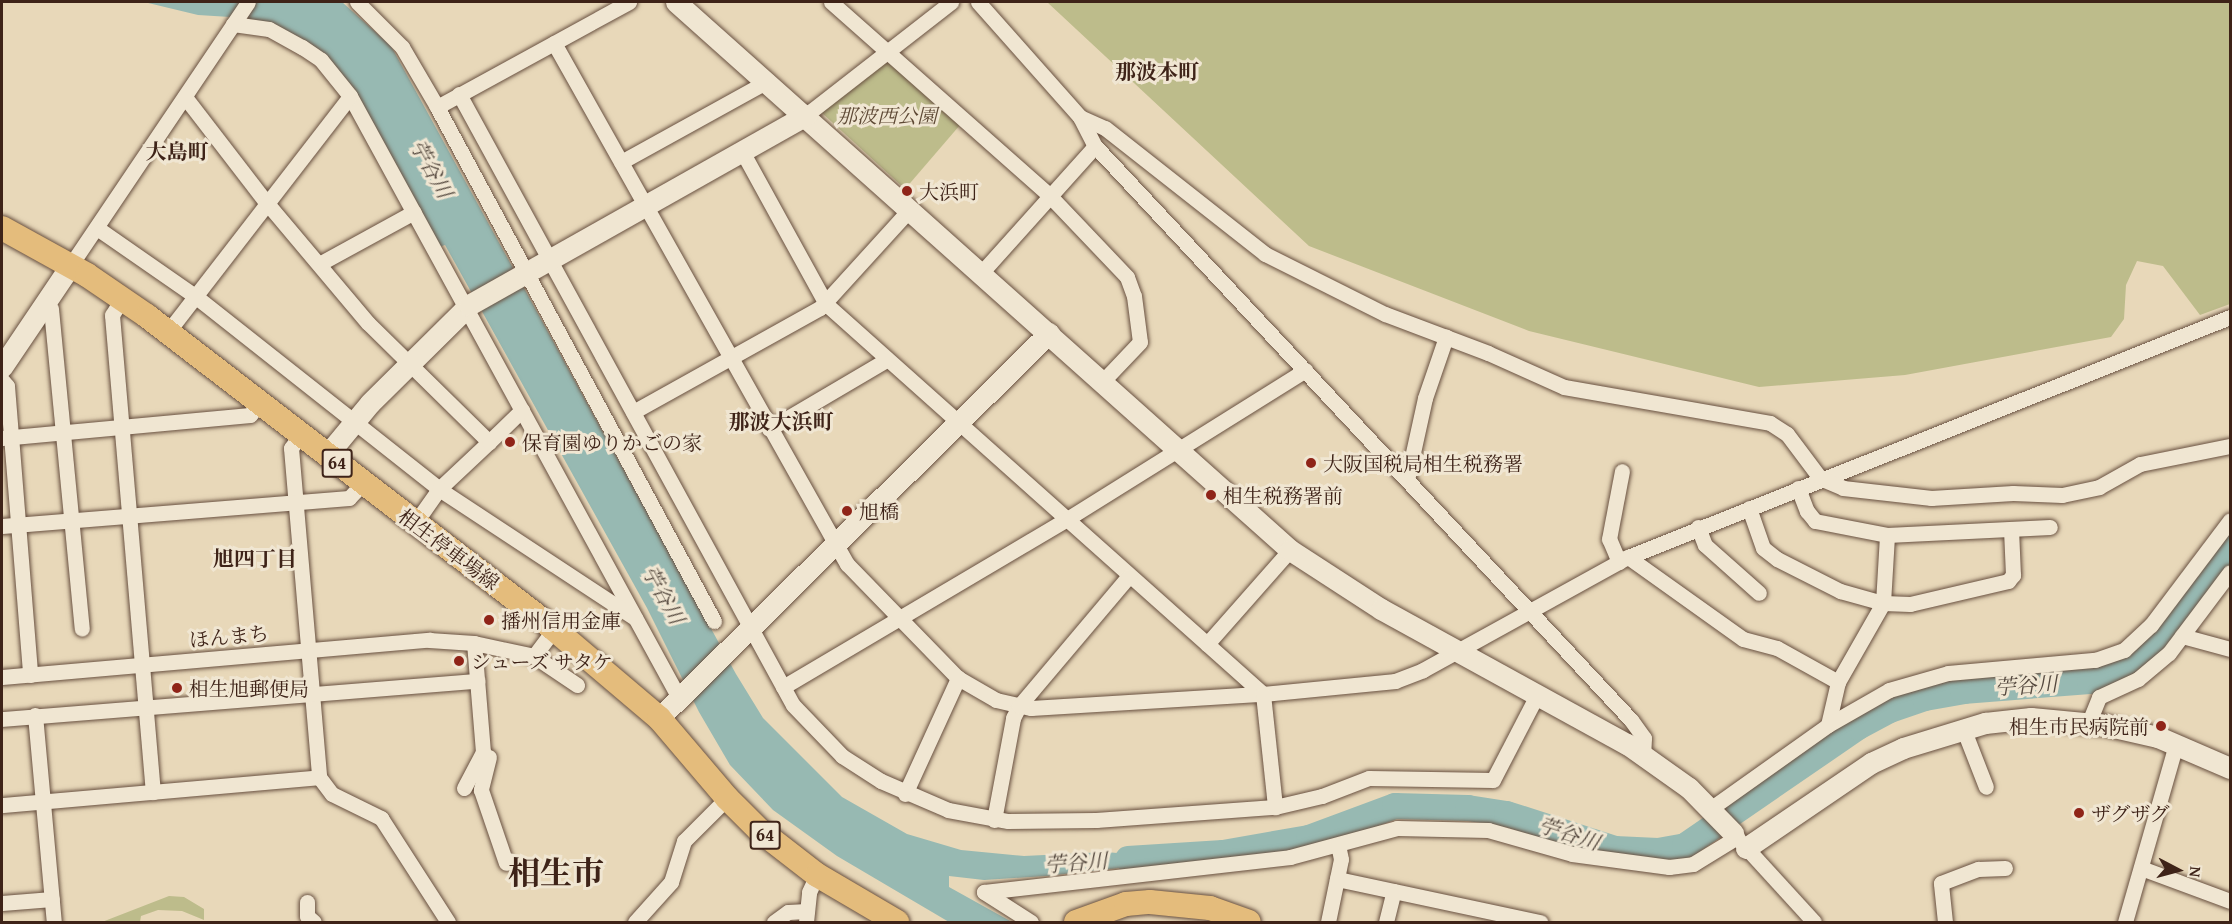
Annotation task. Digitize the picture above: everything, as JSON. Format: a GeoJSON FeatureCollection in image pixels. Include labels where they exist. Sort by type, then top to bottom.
{"type":"FeatureCollection","features":[{"type":"Feature","properties":{"kind":"main road","name":"相生停車場線"},"geometry":{"type":"LineString","coordinates":[[2,228],[70,266],[122,299],[554,629],[659,718],[727,798],[817,875],[897,922]]}},
{"type":"Feature","properties":{"kind":"main road"},"geometry":{"type":"LineString","coordinates":[[1076,922],[1126,904],[1150,902],[1210,908],[1249,922]]}},
{"type":"Feature","properties":{"kind":"street"},"geometry":{"type":"LineString","coordinates":[[30,675],[9,525],[7,386],[2,368],[248,2]]}},
{"type":"Feature","properties":{"kind":"street"},"geometry":{"type":"LineString","coordinates":[[357,2],[402,47],[437,107],[714,621]]}},
{"type":"Feature","properties":{"kind":"street"},"geometry":{"type":"LineString","coordinates":[[437,107],[629,2]]}},
{"type":"Feature","properties":{"kind":"street"},"geometry":{"type":"LineString","coordinates":[[676,2],[911,208],[1290,550],[1332,580],[1643,755],[1674,776],[1739,839],[1814,922]]}},
{"type":"Feature","properties":{"kind":"street"},"geometry":{"type":"LineString","coordinates":[[831,2],[1049,195],[1127,277],[1134,296],[1140,342],[1103,381]]}},
{"type":"Feature","properties":{"kind":"street"},"geometry":{"type":"LineString","coordinates":[[327,455],[353,423],[467,306],[743,153],[806,115],[890,53],[951,2]]}},
{"type":"Feature","properties":{"kind":"street"},"geometry":{"type":"LineString","coordinates":[[978,2],[1080,117],[1095,146],[1631,720],[1644,738],[1643,755]]}},
{"type":"Feature","properties":{"kind":"street"},"geometry":{"type":"LineString","coordinates":[[235,21],[269,29],[302,47],[321,60],[350,96],[681,694]]}},
{"type":"Feature","properties":{"kind":"street"},"geometry":{"type":"LineString","coordinates":[[554,43],[834,547],[899,619],[957,678],[978,692],[1019,706],[1045,710],[1263,694],[1395,681],[1423,670],[1453,650],[1624,559],[1820,478],[2230,317]]}},
{"type":"Feature","properties":{"kind":"street"},"geometry":{"type":"LineString","coordinates":[[621,162],[768,81]]}},
{"type":"Feature","properties":{"kind":"street"},"geometry":{"type":"LineString","coordinates":[[459,94],[793,705],[842,756],[905,794],[948,810],[994,820],[1096,820],[1275,807],[1322,796],[1369,778],[1493,780],[1537,695]]}},
{"type":"Feature","properties":{"kind":"street"},"geometry":{"type":"LineString","coordinates":[[167,333],[350,96]]}},
{"type":"Feature","properties":{"kind":"street"},"geometry":{"type":"LineString","coordinates":[[185,97],[266,202],[319,264],[408,365],[489,442]]}},
{"type":"Feature","properties":{"kind":"street"},"geometry":{"type":"LineString","coordinates":[[1080,117],[1105,128],[1265,254],[1402,322],[1446,337],[1564,387],[1770,423],[1787,434],[1820,478],[1856,491],[1931,498],[2013,493],[2062,495],[2099,487],[2140,464],[2230,446]]}},
{"type":"Feature","properties":{"kind":"street"},"geometry":{"type":"LineString","coordinates":[[982,272],[1095,146]]}},
{"type":"Feature","properties":{"kind":"street"},"geometry":{"type":"LineString","coordinates":[[743,153],[826,304],[886,360],[1263,694],[1275,807]]}},
{"type":"Feature","properties":{"kind":"street"},"geometry":{"type":"LineString","coordinates":[[633,412],[826,304],[911,208]]}},
{"type":"Feature","properties":{"kind":"street"},"geometry":{"type":"LineString","coordinates":[[319,264],[414,212]]}},
{"type":"Feature","properties":{"kind":"street"},"geometry":{"type":"LineString","coordinates":[[96,228],[195,296],[439,489],[638,620]]}},
{"type":"Feature","properties":{"kind":"street"},"geometry":{"type":"LineString","coordinates":[[122,299],[112,315],[153,792]]}},
{"type":"Feature","properties":{"kind":"street"},"geometry":{"type":"LineString","coordinates":[[45,303],[51,309],[82,629]]}},
{"type":"Feature","properties":{"kind":"street"},"geometry":{"type":"LineString","coordinates":[[659,718],[1049,333]]}},
{"type":"Feature","properties":{"kind":"street"},"geometry":{"type":"LineString","coordinates":[[1407,480],[1425,398],[1446,337]]}},
{"type":"Feature","properties":{"kind":"street"},"geometry":{"type":"LineString","coordinates":[[769,429],[886,360]]}},
{"type":"Feature","properties":{"kind":"street"},"geometry":{"type":"LineString","coordinates":[[783,687],[1067,519],[1305,370]]}},
{"type":"Feature","properties":{"kind":"street"},"geometry":{"type":"LineString","coordinates":[[6,438],[250,415],[259,404]]}},
{"type":"Feature","properties":{"kind":"street"},"geometry":{"type":"LineString","coordinates":[[415,523],[439,489],[522,410]]}},
{"type":"Feature","properties":{"kind":"street"},"geometry":{"type":"LineString","coordinates":[[300,436],[291,448],[319,777],[332,794],[381,818],[448,922]]}},
{"type":"Feature","properties":{"kind":"street"},"geometry":{"type":"LineString","coordinates":[[1622,471],[1609,539],[1624,559],[1743,639],[1777,648],[1838,682]]}},
{"type":"Feature","properties":{"kind":"street"},"geometry":{"type":"LineString","coordinates":[[9,525],[349,498],[363,483]]}},
{"type":"Feature","properties":{"kind":"street"},"geometry":{"type":"LineString","coordinates":[[1798,488],[1807,511],[1815,521],[1887,535],[2050,527]]}},
{"type":"Feature","properties":{"kind":"street"},"geometry":{"type":"LineString","coordinates":[[1749,508],[1763,548],[1777,558],[1840,591],[1883,603],[1921,603],[2008,581],[2013,575],[2011,530]]}},
{"type":"Feature","properties":{"kind":"street"},"geometry":{"type":"LineString","coordinates":[[1711,810],[1828,725],[1889,690],[1948,673],[2095,660],[2124,650],[2151,625],[2230,520]]}},
{"type":"Feature","properties":{"kind":"street"},"geometry":{"type":"LineString","coordinates":[[1698,527],[1705,545],[1759,592]]}},
{"type":"Feature","properties":{"kind":"street"},"geometry":{"type":"LineString","coordinates":[[1828,725],[1838,682],[1864,643],[1883,603],[1887,535]]}},
{"type":"Feature","properties":{"kind":"street"},"geometry":{"type":"LineString","coordinates":[[1207,644],[1290,550]]}},
{"type":"Feature","properties":{"kind":"street"},"geometry":{"type":"LineString","coordinates":[[2089,722],[2099,697],[2155,668],[2230,572]]}},
{"type":"Feature","properties":{"kind":"street"},"geometry":{"type":"LineString","coordinates":[[994,820],[1013,718],[1019,706],[1129,576]]}},
{"type":"Feature","properties":{"kind":"street"},"geometry":{"type":"LineString","coordinates":[[554,629],[534,656],[577,685]]}},
{"type":"Feature","properties":{"kind":"street"},"geometry":{"type":"LineString","coordinates":[[2182,636],[2230,649]]}},
{"type":"Feature","properties":{"kind":"street","name":"ほんまち"},"geometry":{"type":"LineString","coordinates":[[2,677],[399,641],[467,642],[534,656]]}},
{"type":"Feature","properties":{"kind":"street"},"geometry":{"type":"LineString","coordinates":[[464,788],[483,752],[477,681],[467,642]]}},
{"type":"Feature","properties":{"kind":"street"},"geometry":{"type":"LineString","coordinates":[[905,794],[957,678]]}},
{"type":"Feature","properties":{"kind":"street"},"geometry":{"type":"LineString","coordinates":[[2,719],[146,705],[477,681]]}},
{"type":"Feature","properties":{"kind":"street"},"geometry":{"type":"LineString","coordinates":[[36,715],[54,922]]}},
{"type":"Feature","properties":{"kind":"street"},"geometry":{"type":"LineString","coordinates":[[1032,922],[984,892],[1262,861],[1338,845],[1397,828],[1468,827],[1572,854],[1669,867],[1694,864],[1871,763],[1903,748],[1963,728],[2031,718],[2089,722],[2176,744],[2230,768]]}},
{"type":"Feature","properties":{"kind":"street"},"geometry":{"type":"LineString","coordinates":[[1963,728],[1986,787]]}},
{"type":"Feature","properties":{"kind":"street"},"geometry":{"type":"LineString","coordinates":[[2125,922],[2176,744]]}},
{"type":"Feature","properties":{"kind":"street"},"geometry":{"type":"LineString","coordinates":[[483,752],[491,760],[481,790],[506,863]]}},
{"type":"Feature","properties":{"kind":"street"},"geometry":{"type":"LineString","coordinates":[[2,805],[319,777]]}},
{"type":"Feature","properties":{"kind":"street"},"geometry":{"type":"LineString","coordinates":[[635,922],[671,882],[684,842],[727,798]]}},
{"type":"Feature","properties":{"kind":"street"},"geometry":{"type":"LineString","coordinates":[[1328,922],[1341,859],[1338,845]]}},
{"type":"Feature","properties":{"kind":"street"},"geometry":{"type":"LineString","coordinates":[[1945,922],[1941,883],[1978,869],[2006,868]]}},
{"type":"Feature","properties":{"kind":"street"},"geometry":{"type":"LineString","coordinates":[[2141,868],[2230,901]]}},
{"type":"Feature","properties":{"kind":"street"},"geometry":{"type":"LineString","coordinates":[[774,922],[788,912],[807,917],[809,892],[817,875]]}},
{"type":"Feature","properties":{"kind":"street"},"geometry":{"type":"LineString","coordinates":[[1337,879],[1540,922]]}},
{"type":"Feature","properties":{"kind":"street"},"geometry":{"type":"LineString","coordinates":[[1386,922],[1394,891]]}},
{"type":"Feature","properties":{"kind":"street"},"geometry":{"type":"LineString","coordinates":[[2,903],[52,899]]}},
{"type":"Feature","properties":{"kind":"street"},"geometry":{"type":"LineString","coordinates":[[307,902],[307,916],[314,922]]}},
{"type":"Feature","properties":{"kind":"green space"},"geometry":{"type":"Polygon","coordinates":[[[1047,2],[2230,2],[2230,304],[2200,315],[2163,266],[2137,261],[2126,285],[2124,319],[2111,337],[1905,375],[1759,387],[1529,331],[1309,246],[1047,2]]]}},
{"type":"Feature","properties":{"kind":"green space","name":"那波西公園"},"geometry":{"type":"Polygon","coordinates":[[[886,62],[897,68],[960,125],[905,189],[821,112],[886,62]]]}},
{"type":"Feature","properties":{"kind":"green space"},"geometry":{"type":"Polygon","coordinates":[[[169,896],[184,897],[204,909],[204,920],[182,911],[158,910],[141,916],[140,922],[102,922],[169,896]]]}},
{"type":"Feature","properties":{"kind":"water"},"geometry":{"type":"Polygon","coordinates":[[[144,2],[342,2],[391,46],[736,674],[763,718],[842,797],[907,834],[961,850],[1024,856],[1106,852],[1195,860],[1046,876],[984,880],[949,876],[949,887],[1012,922],[949,922],[837,856],[773,810],[730,765],[699,712],[647,608],[445,245],[439,247],[347,80],[319,51],[230,17],[198,15],[144,2]]]}},
{"type":"Feature","properties":{"kind":"waterway","name":"苧谷川"},"geometry":{"type":"LineString","coordinates":[[1128,859],[1223,853],[1309,838],[1395,806],[1468,808],[1507,814],[1615,849],[1658,851],[1685,846],[1858,727],[1890,710],[1925,698],[1963,691],[2090,681],[2121,673],[2142,659],[2230,545]]}},
{"type":"Feature","properties":{"kind":"place","name":"大浜町"},"geometry":{"type":"Point","coordinates":[907,191]}},
{"type":"Feature","properties":{"kind":"place","name":"保育園ゆりかごの家"},"geometry":{"type":"Point","coordinates":[510,442]}},
{"type":"Feature","properties":{"kind":"place","name":"大阪国税局相生税務署"},"geometry":{"type":"Point","coordinates":[1311,463]}},
{"type":"Feature","properties":{"kind":"place","name":"相生税務署前"},"geometry":{"type":"Point","coordinates":[1211,495]}},
{"type":"Feature","properties":{"kind":"place","name":"旭橋"},"geometry":{"type":"Point","coordinates":[847,511]}},
{"type":"Feature","properties":{"kind":"place","name":"播州信用金庫"},"geometry":{"type":"Point","coordinates":[489,620]}},
{"type":"Feature","properties":{"kind":"place","name":"シューズ サタケ"},"geometry":{"type":"Point","coordinates":[459,661]}},
{"type":"Feature","properties":{"kind":"place","name":"相生旭郵便局"},"geometry":{"type":"Point","coordinates":[177,688]}},
{"type":"Feature","properties":{"kind":"place","name":"相生市民病院前"},"geometry":{"type":"Point","coordinates":[2161,726]}},
{"type":"Feature","properties":{"kind":"place","name":"ザグザグ"},"geometry":{"type":"Point","coordinates":[2079,813]}},
{"type":"Feature","properties":{"kind":"district","name":"那波本町"},"geometry":{"type":"Point","coordinates":[1157,72]}},
{"type":"Feature","properties":{"kind":"district","name":"大島町"},"geometry":{"type":"Point","coordinates":[177,152]}},
{"type":"Feature","properties":{"kind":"district","name":"那波大浜町"},"geometry":{"type":"Point","coordinates":[781,422]}},
{"type":"Feature","properties":{"kind":"district","name":"旭四丁目"},"geometry":{"type":"Point","coordinates":[255,559]}},
{"type":"Feature","properties":{"kind":"district","name":"相生市"},"geometry":{"type":"Point","coordinates":[556,873]}}]}
